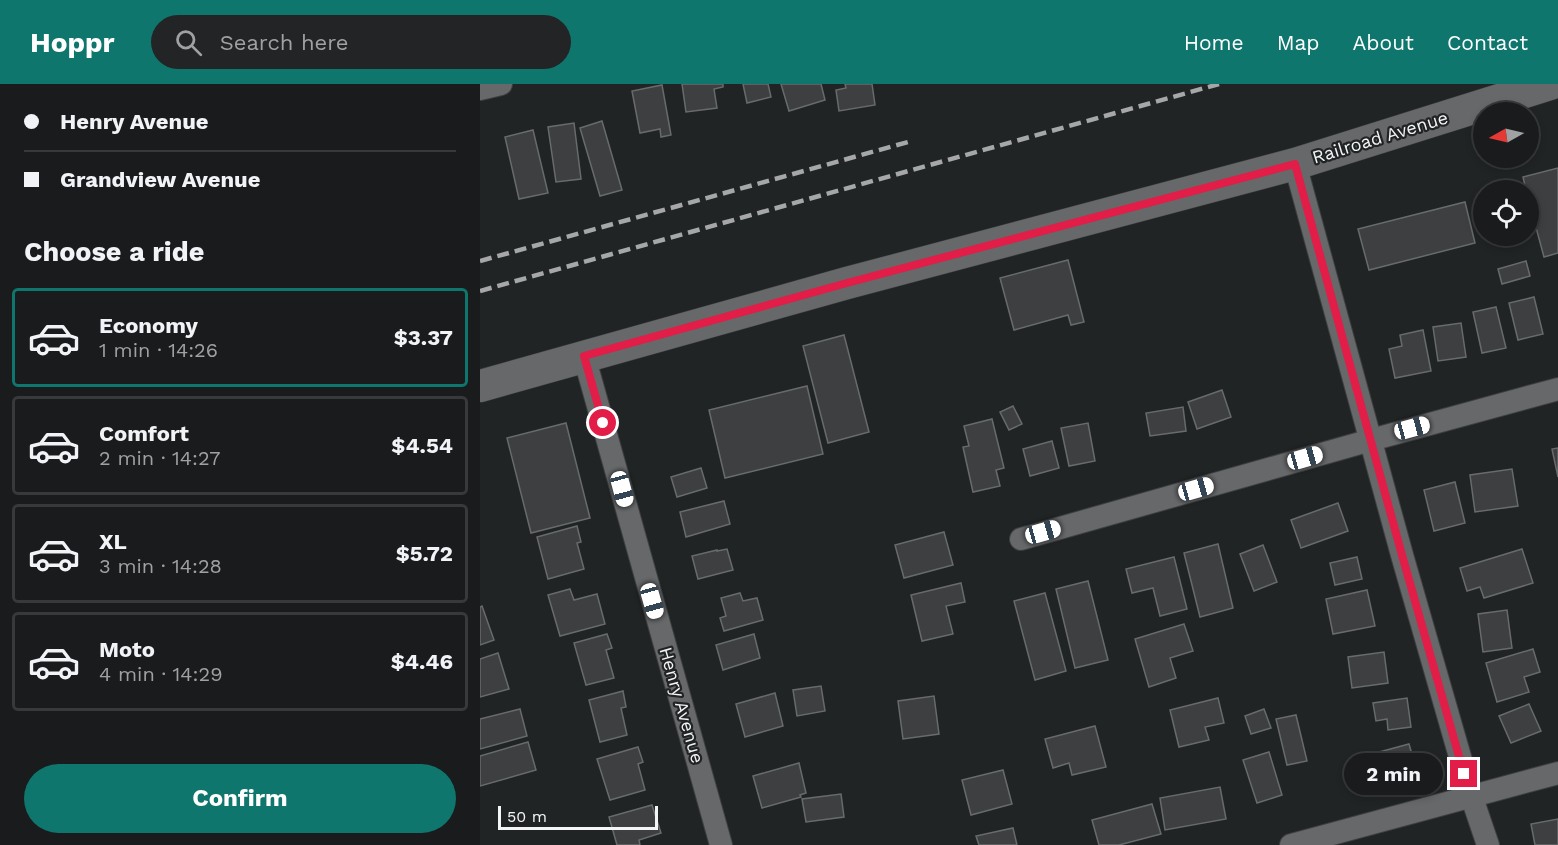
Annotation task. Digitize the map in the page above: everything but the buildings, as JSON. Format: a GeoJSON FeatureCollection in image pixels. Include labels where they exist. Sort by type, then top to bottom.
{"type":"FeatureCollection","features":[{"type":"Feature","properties":{"kind":"main road","name":"Railroad Avenue"},"geometry":{"type":"LineString","coordinates":[[480,386],[847,283],[1295,164],[1550,84]]}},
{"type":"Feature","properties":{"kind":"street"},"geometry":{"type":"LineString","coordinates":[[480,89],[501,84]]}},
{"type":"Feature","properties":{"kind":"street"},"geometry":{"type":"LineString","coordinates":[[1295,164],[1471,795],[1488,845]]}},
{"type":"Feature","properties":{"kind":"street","name":"Henry Avenue"},"geometry":{"type":"LineString","coordinates":[[584,356],[721,845]]}},
{"type":"Feature","properties":{"kind":"street"},"geometry":{"type":"LineString","coordinates":[[1021,539],[1558,389]]}},
{"type":"Feature","properties":{"kind":"street"},"geometry":{"type":"LineString","coordinates":[[1291,845],[1558,773]]}},
{"type":"Feature","properties":{"kind":"railway"},"geometry":{"type":"LineString","coordinates":[[480,291],[1219,84]]}},
{"type":"Feature","properties":{"kind":"railway"},"geometry":{"type":"LineString","coordinates":[[480,261],[908,142]]}},
{"type":"Feature","properties":{"kind":"route"},"geometry":{"type":"LineString","coordinates":[[603,423],[584,356],[847,283],[1295,164],[1464,774]]}}]}
